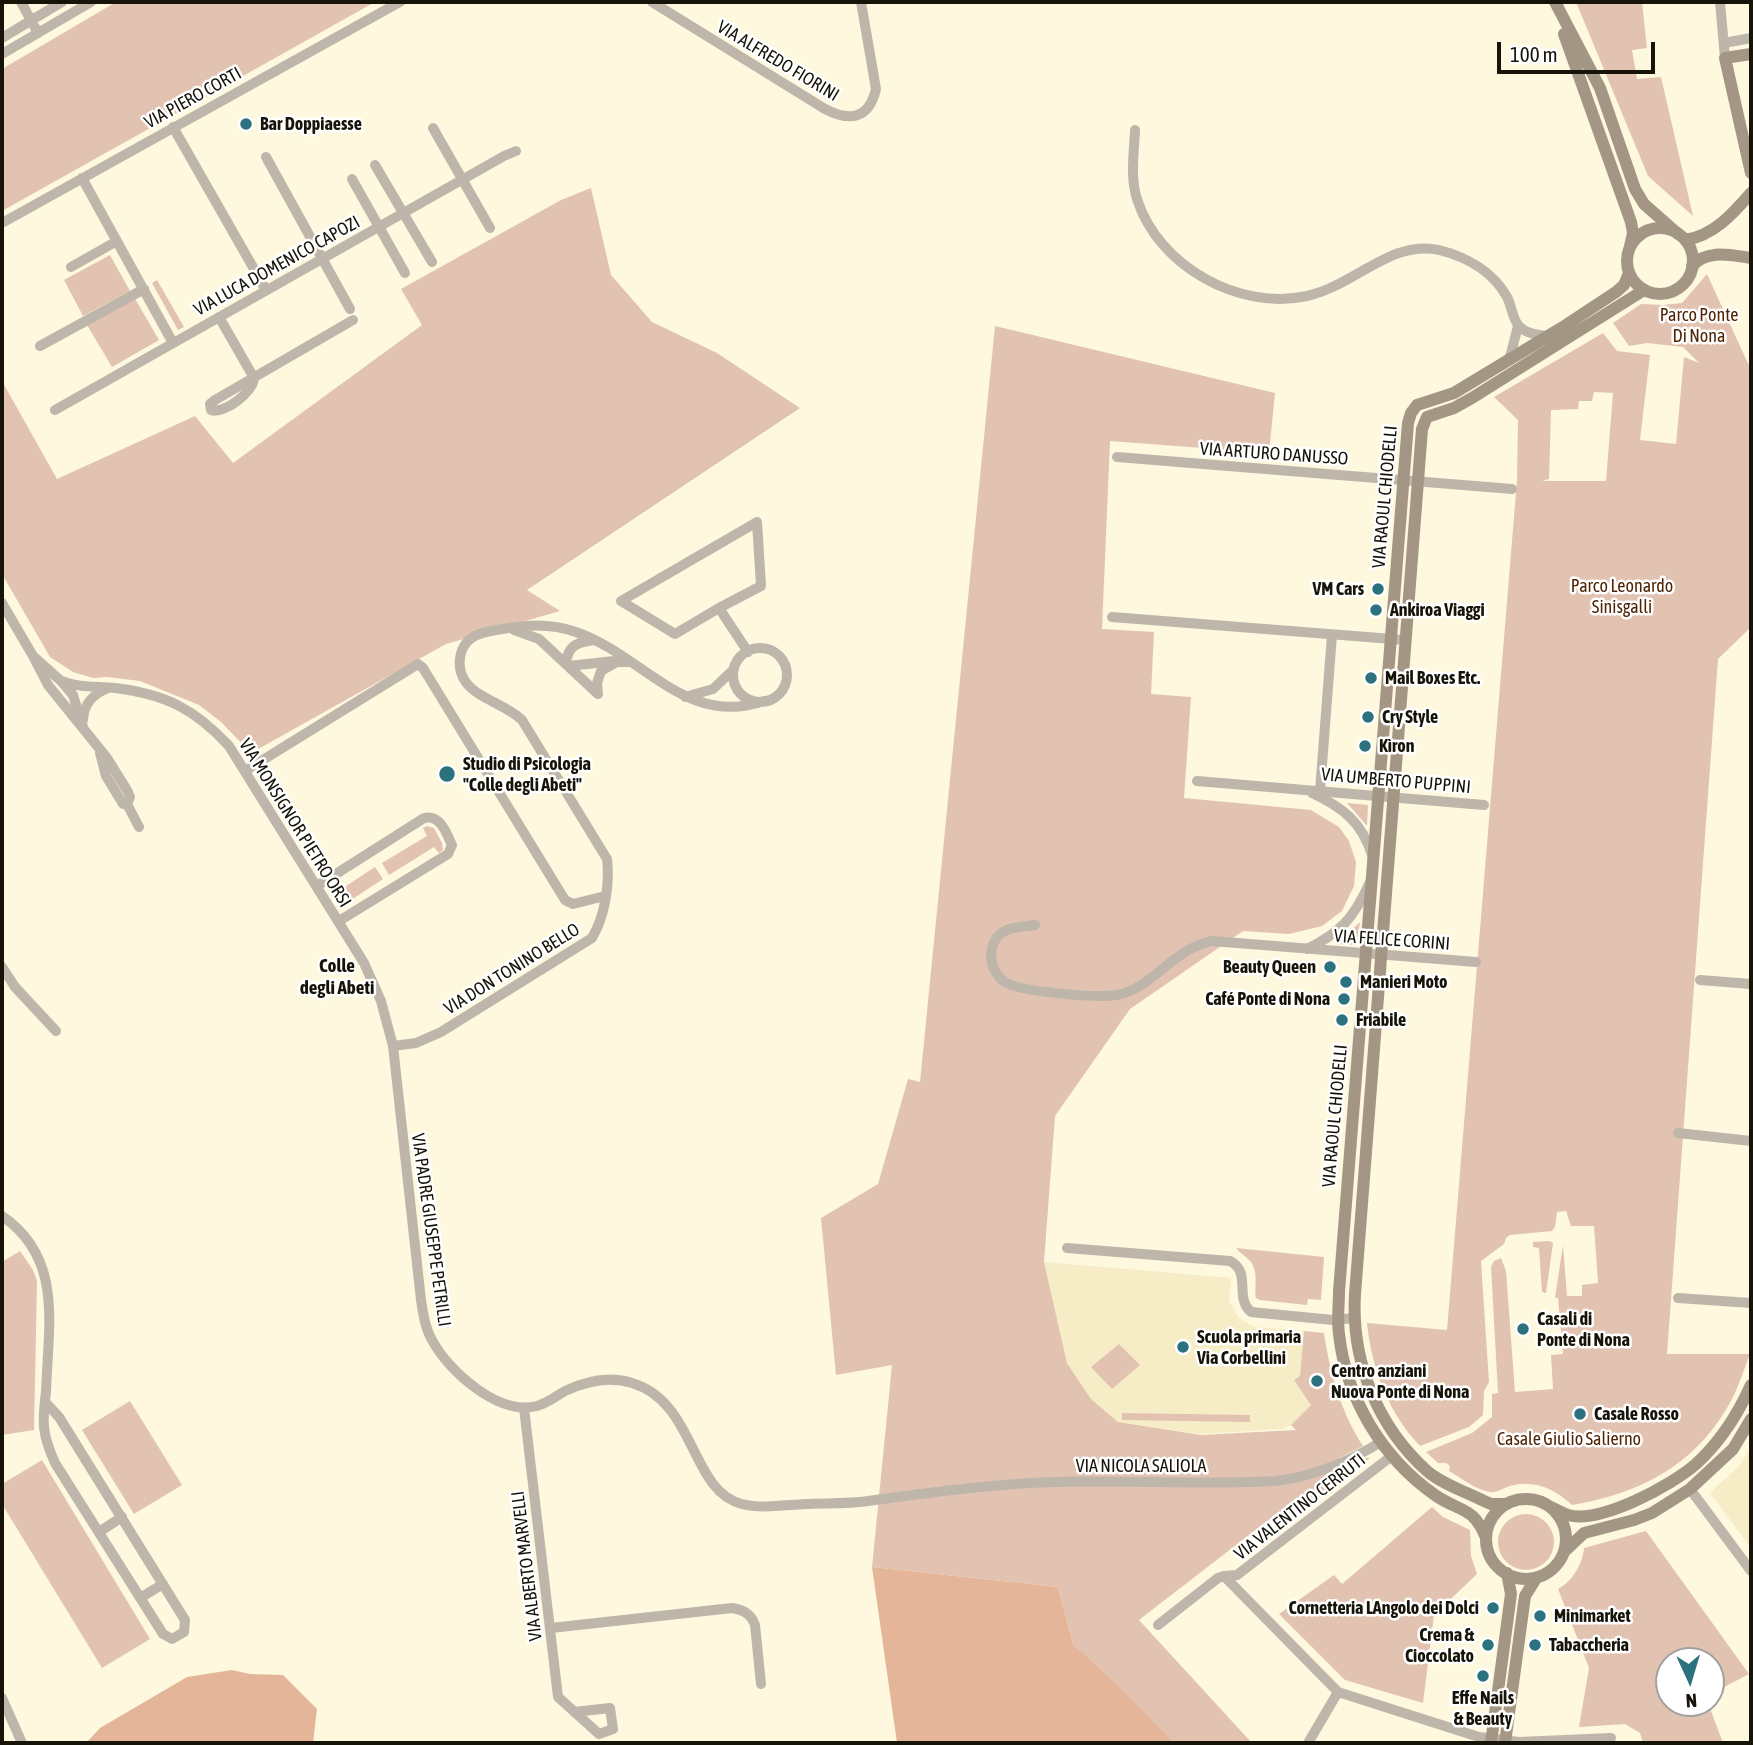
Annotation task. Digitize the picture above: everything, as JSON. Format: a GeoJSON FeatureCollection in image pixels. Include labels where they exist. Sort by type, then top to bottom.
{"type":"FeatureCollection","features":[{"type":"Feature","properties":{"kind":"main road"},"geometry":{"type":"LineString","coordinates":[[1554,2],[1600,88],[1635,189],[1644,204],[1681,237],[1692,257],[1689,275],[1678,288],[1661,294],[1644,290],[1635,283],[1629,273],[1627,264],[1633,233],[1629,216],[1554,2]]}},
{"type":"Feature","properties":{"kind":"main road"},"geometry":{"type":"LineString","coordinates":[[1751,54],[1725,58],[1751,173]]}},
{"type":"Feature","properties":{"kind":"main road"},"geometry":{"type":"LineString","coordinates":[[1630,246],[1651,229],[1669,230],[1681,237],[1701,237],[1715,228],[1751,193]]}},
{"type":"Feature","properties":{"kind":"main road"},"geometry":{"type":"LineString","coordinates":[[1692,266],[1699,258],[1710,255],[1751,258]]}},
{"type":"Feature","properties":{"kind":"main road","name":"VIA RAOUL CHIODELLI"},"geometry":{"type":"LineString","coordinates":[[1486,1538],[1474,1516],[1435,1496],[1381,1442],[1351,1389],[1338,1332],[1339,1291],[1408,423],[1413,408],[1423,402],[1454,393],[1549,336],[1616,292],[1624,285],[1629,273]]}},
{"type":"Feature","properties":{"kind":"main road","name":"VIA RAOUL CHIODELLI"},"geometry":{"type":"LineString","coordinates":[[1507,1504],[1491,1504],[1428,1473],[1403,1445],[1385,1420],[1367,1386],[1360,1363],[1355,1318],[1380,956],[1422,429],[1427,417],[1454,408],[1472,398],[1644,290]]}},
{"type":"Feature","properties":{"kind":"main road"},"geometry":{"type":"LineString","coordinates":[[1549,1506],[1558,1514],[1566,1538],[1565,1552],[1560,1563],[1544,1577],[1535,1580],[1525,1580],[1497,1566],[1490,1556],[1486,1538],[1492,1518],[1507,1504],[1525,1497],[1534,1498],[1573,1516],[1618,1508],[1665,1486],[1688,1470],[1722,1435],[1751,1385]]}},
{"type":"Feature","properties":{"kind":"main road"},"geometry":{"type":"LineString","coordinates":[[1565,1552],[1584,1533],[1652,1513],[1694,1486],[1733,1449],[1750,1421]]}},
{"type":"Feature","properties":{"kind":"main road"},"geometry":{"type":"LineString","coordinates":[[1492,1741],[1511,1594],[1507,1573]]}},
{"type":"Feature","properties":{"kind":"main road"},"geometry":{"type":"LineString","coordinates":[[1505,1742],[1525,1596],[1535,1580]]}},
{"type":"Feature","properties":{"kind":"street"},"geometry":{"type":"LineString","coordinates":[[21,2],[38,33]]}},
{"type":"Feature","properties":{"kind":"street"},"geometry":{"type":"LineString","coordinates":[[2,37],[62,2]]}},
{"type":"Feature","properties":{"kind":"street"},"geometry":{"type":"LineString","coordinates":[[2,54],[91,2]]}},
{"type":"Feature","properties":{"kind":"street","name":"VIA PIERO CORTI"},"geometry":{"type":"LineString","coordinates":[[2,223],[400,2]]}},
{"type":"Feature","properties":{"kind":"street","name":"VIA ALFREDO FIORINI"},"geometry":{"type":"LineString","coordinates":[[652,2],[825,109],[845,117],[867,110],[876,89],[876,76],[860,2]]}},
{"type":"Feature","properties":{"kind":"street"},"geometry":{"type":"LineString","coordinates":[[1720,2],[1725,58]]}},
{"type":"Feature","properties":{"kind":"street"},"geometry":{"type":"LineString","coordinates":[[1724,43],[1751,38]]}},
{"type":"Feature","properties":{"kind":"street"},"geometry":{"type":"LineString","coordinates":[[173,127],[266,290]]}},
{"type":"Feature","properties":{"kind":"street"},"geometry":{"type":"LineString","coordinates":[[433,128],[490,228]]}},
{"type":"Feature","properties":{"kind":"street"},"geometry":{"type":"LineString","coordinates":[[1135,131],[1133,174],[1137,199],[1154,232],[1172,254],[1218,286],[1264,298],[1305,297],[1330,290],[1399,252],[1436,249],[1472,262],[1490,276],[1507,297],[1518,326],[1526,332],[1549,336]]}},
{"type":"Feature","properties":{"kind":"street","name":"VIA LUCA DOMENICO CAPOZI"},"geometry":{"type":"LineString","coordinates":[[55,410],[516,151]]}},
{"type":"Feature","properties":{"kind":"street"},"geometry":{"type":"LineString","coordinates":[[266,157],[350,309]]}},
{"type":"Feature","properties":{"kind":"street"},"geometry":{"type":"LineString","coordinates":[[375,165],[432,262]]}},
{"type":"Feature","properties":{"kind":"street"},"geometry":{"type":"LineString","coordinates":[[82,178],[173,342]]}},
{"type":"Feature","properties":{"kind":"street"},"geometry":{"type":"LineString","coordinates":[[352,179],[405,274]]}},
{"type":"Feature","properties":{"kind":"street"},"geometry":{"type":"LineString","coordinates":[[71,267],[117,241]]}},
{"type":"Feature","properties":{"kind":"street"},"geometry":{"type":"LineString","coordinates":[[40,346],[144,289]]}},
{"type":"Feature","properties":{"kind":"street"},"geometry":{"type":"LineString","coordinates":[[219,317],[254,378],[353,320]]}},
{"type":"Feature","properties":{"kind":"street"},"geometry":{"type":"LineString","coordinates":[[1509,361],[1518,326]]}},
{"type":"Feature","properties":{"kind":"street","name":"VIA ARTURO DANUSSO"},"geometry":{"type":"LineString","coordinates":[[1117,457],[1512,489]]}},
{"type":"Feature","properties":{"kind":"street"},"geometry":{"type":"LineString","coordinates":[[757,522],[761,586],[719,608],[675,634],[621,601],[757,522]]}},
{"type":"Feature","properties":{"kind":"street"},"geometry":{"type":"LineString","coordinates":[[2,603],[48,685],[107,758],[128,792],[127,804],[139,827]]}},
{"type":"Feature","properties":{"kind":"street"},"geometry":{"type":"LineString","coordinates":[[719,608],[748,652]]}},
{"type":"Feature","properties":{"kind":"street"},"geometry":{"type":"LineString","coordinates":[[1112,617],[1405,640]]}},
{"type":"Feature","properties":{"kind":"street","name":"VIA DON TONINO BELLO"},"geometry":{"type":"LineString","coordinates":[[393,1046],[434,1036],[592,938],[601,923],[607,859],[525,725],[512,711],[477,691],[463,679],[460,661],[465,645],[480,634],[503,629],[527,625],[553,626],[576,631],[594,640],[684,697],[709,706],[748,707],[764,701]]}},
{"type":"Feature","properties":{"kind":"street"},"geometry":{"type":"LineString","coordinates":[[503,629],[531,635],[598,694],[597,683],[601,671],[617,662]]}},
{"type":"Feature","properties":{"kind":"street"},"geometry":{"type":"LineString","coordinates":[[1320,791],[1332,635]]}},
{"type":"Feature","properties":{"kind":"street"},"geometry":{"type":"LineString","coordinates":[[567,664],[567,655],[573,646],[594,640]]}},
{"type":"Feature","properties":{"kind":"street"},"geometry":{"type":"LineString","coordinates":[[684,697],[713,689],[748,652],[764,648],[773,651],[784,662],[787,678],[784,688],[773,699],[754,701],[742,695],[735,685],[734,668]]}},
{"type":"Feature","properties":{"kind":"street"},"geometry":{"type":"LineString","coordinates":[[33,656],[61,681],[77,703],[85,730]]}},
{"type":"Feature","properties":{"kind":"street"},"geometry":{"type":"LineString","coordinates":[[567,664],[630,662]]}},
{"type":"Feature","properties":{"kind":"street"},"geometry":{"type":"LineString","coordinates":[[245,771],[418,664],[423,668],[565,900],[573,904],[605,896]]}},
{"type":"Feature","properties":{"kind":"street","name":"VIA MONSIGNOR PIETRO ORSI"},"geometry":{"type":"LineString","coordinates":[[61,681],[77,687],[138,691],[156,696],[196,715],[229,746],[339,921],[374,982],[393,1046]]}},
{"type":"Feature","properties":{"kind":"street"},"geometry":{"type":"LineString","coordinates":[[85,730],[83,718],[86,705],[95,695],[110,688]]}},
{"type":"Feature","properties":{"kind":"street","name":"VIA UMBERTO PUPPINI"},"geometry":{"type":"LineString","coordinates":[[1197,780],[1484,805]]}},
{"type":"Feature","properties":{"kind":"street","name":"VIA UMBERTO PUPPINI"},"geometry":{"type":"LineString","coordinates":[[1306,790],[1336,804],[1347,813],[1360,829],[1374,862]]}},
{"type":"Feature","properties":{"kind":"street"},"geometry":{"type":"LineString","coordinates":[[317,886],[424,818],[438,820],[452,845],[448,854],[339,921]]}},
{"type":"Feature","properties":{"kind":"street","name":"VIA FELICE CORINI"},"geometry":{"type":"LineString","coordinates":[[1306,949],[1343,927],[1360,904],[1372,877]]}},
{"type":"Feature","properties":{"kind":"street","name":"VIA FELICE CORINI"},"geometry":{"type":"LineString","coordinates":[[1035,925],[1014,927],[1002,932],[992,948],[991,963],[997,974],[1006,983],[1021,989],[1118,995],[1138,986],[1184,950],[1212,941],[1476,962]]}},
{"type":"Feature","properties":{"kind":"street"},"geometry":{"type":"LineString","coordinates":[[2,967],[27,1002],[56,1031]]}},
{"type":"Feature","properties":{"kind":"street"},"geometry":{"type":"LineString","coordinates":[[1699,979],[1751,984]]}},
{"type":"Feature","properties":{"kind":"street","name":"VIA PADRE GIUSEPPE PETRILLI"},"geometry":{"type":"LineString","coordinates":[[393,1046],[426,1327],[437,1349],[484,1395],[498,1403],[524,1408]]}},
{"type":"Feature","properties":{"kind":"street"},"geometry":{"type":"LineString","coordinates":[[1678,1133],[1751,1141]]}},
{"type":"Feature","properties":{"kind":"street"},"geometry":{"type":"LineString","coordinates":[[2,1216],[31,1243],[47,1280],[45,1402],[42,1425],[47,1445],[55,1463],[163,1634],[172,1639],[184,1632],[185,1620],[60,1417],[45,1402]]}},
{"type":"Feature","properties":{"kind":"street"},"geometry":{"type":"LineString","coordinates":[[1068,1248],[1230,1261],[1239,1267],[1243,1301],[1251,1312],[1355,1318]]}},
{"type":"Feature","properties":{"kind":"street"},"geometry":{"type":"LineString","coordinates":[[1678,1298],[1751,1303]]}},
{"type":"Feature","properties":{"kind":"street","name":"VIA NICOLA SALIOLA"},"geometry":{"type":"LineString","coordinates":[[524,1408],[539,1406],[564,1392],[593,1381],[631,1382],[656,1395],[668,1405],[712,1483],[730,1499],[741,1504],[764,1505],[868,1502],[1003,1485],[1051,1482],[1249,1482],[1291,1479],[1351,1460],[1381,1442]]}},
{"type":"Feature","properties":{"kind":"street","name":"VIA ALBERTO MARVELLI"},"geometry":{"type":"LineString","coordinates":[[524,1408],[558,1697],[574,1712]]}},
{"type":"Feature","properties":{"kind":"street","name":"VIA VALENTINO CERRUTI"},"geometry":{"type":"LineString","coordinates":[[1157,1625],[1218,1578],[1237,1575],[1392,1455]]}},
{"type":"Feature","properties":{"kind":"street"},"geometry":{"type":"LineString","coordinates":[[1688,1470],[1694,1486],[1751,1571]]}},
{"type":"Feature","properties":{"kind":"street"},"geometry":{"type":"LineString","coordinates":[[99,1532],[122,1517]]}},
{"type":"Feature","properties":{"kind":"street","name":"VIA VALENTINO CERRUTI"},"geometry":{"type":"LineString","coordinates":[[1224,1576],[1338,1692],[1492,1741],[1611,1738]]}},
{"type":"Feature","properties":{"kind":"street"},"geometry":{"type":"LineString","coordinates":[[140,1598],[163,1584]]}},
{"type":"Feature","properties":{"kind":"street"},"geometry":{"type":"LineString","coordinates":[[551,1628],[740,1609],[752,1618],[755,1625],[761,1684]]}},
{"type":"Feature","properties":{"kind":"street"},"geometry":{"type":"LineString","coordinates":[[1308,1743],[1338,1692]]}},
{"type":"Feature","properties":{"kind":"street"},"geometry":{"type":"LineString","coordinates":[[2,1698],[22,1743]]}},
{"type":"Feature","properties":{"kind":"shaded area","name":"Scuola primaria Via Corbellini"},"geometry":{"type":"Polygon","coordinates":[[[1044,1262],[1231,1278],[1229,1301],[1239,1318],[1254,1327],[1304,1331],[1300,1376],[1311,1405],[1291,1425],[1282,1429],[1198,1434],[1118,1422],[1091,1399],[1067,1363],[1044,1262]]]}},
{"type":"Feature","properties":{"kind":"shaded area"},"geometry":{"type":"Polygon","coordinates":[[[1751,1448],[1751,1548],[1710,1493],[1739,1466],[1751,1448]]]}},
{"type":"Feature","properties":{"kind":"shaded area"},"geometry":{"type":"Polygon","coordinates":[[[872,1567],[1058,1587],[1073,1644],[1174,1743],[897,1743],[872,1567]]]}},
{"type":"Feature","properties":{"kind":"shaded area"},"geometry":{"type":"Polygon","coordinates":[[[232,1670],[250,1674],[283,1675],[317,1709],[313,1743],[86,1743],[100,1728],[187,1677],[232,1670]]]}},
{"type":"Feature","properties":{"kind":"green space"},"geometry":{"type":"Polygon","coordinates":[[[116,2],[375,2],[2,211],[2,69],[116,2]]]}},
{"type":"Feature","properties":{"kind":"green space"},"geometry":{"type":"Polygon","coordinates":[[[1576,2],[1642,2],[1647,48],[1632,50],[1637,79],[1661,77],[1693,216],[1648,176],[1576,2]]]}},
{"type":"Feature","properties":{"kind":"green space"},"geometry":{"type":"Polygon","coordinates":[[[591,188],[611,275],[652,322],[717,353],[800,408],[527,590],[560,611],[446,644],[251,753],[221,722],[199,705],[140,681],[93,678],[73,672],[50,657],[2,574],[2,381],[57,479],[195,416],[233,463],[422,325],[401,289],[561,200],[591,188]]]}},
{"type":"Feature","properties":{"kind":"green space"},"geometry":{"type":"Polygon","coordinates":[[[110,255],[130,291],[83,316],[64,280],[110,255]]]}},
{"type":"Feature","properties":{"kind":"green space","name":"Parco Leonardo Sinisgalli"},"geometry":{"type":"Polygon","coordinates":[[[1707,274],[1751,370],[1751,627],[1718,659],[1667,1354],[1750,1354],[1727,1408],[1713,1429],[1680,1462],[1641,1485],[1619,1494],[1572,1505],[1559,1494],[1536,1485],[1519,1484],[1492,1492],[1484,1491],[1449,1471],[1450,1466],[1438,1463],[1426,1452],[1472,1433],[1492,1417],[1492,1394],[1498,1393],[1491,1267],[1494,1261],[1501,1258],[1506,1271],[1515,1392],[1553,1389],[1551,1355],[1563,1354],[1558,1298],[1555,1298],[1563,1245],[1567,1296],[1582,1296],[1582,1285],[1598,1283],[1594,1226],[1571,1226],[1566,1211],[1557,1212],[1552,1231],[1510,1235],[1504,1244],[1481,1261],[1489,1382],[1484,1391],[1483,1415],[1469,1427],[1420,1446],[1399,1419],[1383,1389],[1373,1357],[1367,1323],[1447,1330],[1517,480],[1518,420],[1494,397],[1603,333],[1617,351],[1650,355],[1640,440],[1676,444],[1684,357],[1699,363],[1683,347],[1647,343],[1629,346],[1613,323],[1641,304],[1682,303],[1707,274]],[[1594,392],[1592,401],[1579,401],[1578,409],[1551,410],[1549,479],[1542,481],[1606,481],[1613,393],[1594,392]]]}},
{"type":"Feature","properties":{"kind":"green space"},"geometry":{"type":"Polygon","coordinates":[[[157,280],[184,327],[178,330],[152,283],[157,280]]]}},
{"type":"Feature","properties":{"kind":"green space"},"geometry":{"type":"Polygon","coordinates":[[[134,297],[159,340],[112,367],[87,325],[134,297]]]}},
{"type":"Feature","properties":{"kind":"green space"},"geometry":{"type":"Polygon","coordinates":[[[995,326],[1275,393],[1269,453],[1110,441],[1102,629],[1154,632],[1151,694],[1191,697],[1184,798],[1311,810],[1339,827],[1349,841],[1356,862],[1354,886],[1342,911],[1322,926],[1289,934],[1243,931],[1130,1009],[1055,1116],[1044,1262],[1067,1363],[1091,1399],[1118,1422],[1201,1435],[1296,1430],[1291,1425],[1311,1405],[1294,1380],[1300,1376],[1304,1331],[1324,1333],[1338,1392],[1348,1420],[1363,1446],[1339,1458],[1370,1458],[1291,1519],[1280,1511],[1139,1620],[1252,1743],[1173,1743],[1073,1644],[1058,1587],[872,1567],[892,1365],[836,1375],[821,1218],[878,1184],[908,1079],[920,1082],[995,326]]]}},
{"type":"Feature","properties":{"kind":"green space"},"geometry":{"type":"Polygon","coordinates":[[[1347,803],[1368,805],[1367,826],[1347,803]]]}},
{"type":"Feature","properties":{"kind":"green space"},"geometry":{"type":"Polygon","coordinates":[[[423,828],[434,828],[443,850],[439,853],[434,847],[389,875],[382,863],[427,836],[423,828]]]}},
{"type":"Feature","properties":{"kind":"green space"},"geometry":{"type":"Polygon","coordinates":[[[375,867],[383,879],[345,904],[337,892],[375,867]]]}},
{"type":"Feature","properties":{"kind":"green space"},"geometry":{"type":"Polygon","coordinates":[[[1360,922],[1357,945],[1336,944],[1360,922]]]}},
{"type":"Feature","properties":{"kind":"green space"},"geometry":{"type":"Polygon","coordinates":[[[1533,1242],[1553,1243],[1546,1293],[1542,1292],[1539,1248],[1533,1247],[1533,1242]]]}},
{"type":"Feature","properties":{"kind":"green space"},"geometry":{"type":"Polygon","coordinates":[[[1236,1248],[1324,1257],[1321,1300],[1308,1299],[1307,1305],[1256,1298],[1253,1265],[1236,1248]]]}},
{"type":"Feature","properties":{"kind":"green space"},"geometry":{"type":"Polygon","coordinates":[[[20,1251],[37,1281],[34,1430],[2,1435],[2,1262],[20,1251]]]}},
{"type":"Feature","properties":{"kind":"green space"},"geometry":{"type":"Polygon","coordinates":[[[1119,1344],[1140,1365],[1112,1389],[1091,1367],[1119,1344]]]}},
{"type":"Feature","properties":{"kind":"green space"},"geometry":{"type":"Polygon","coordinates":[[[130,1401],[182,1485],[134,1514],[82,1430],[130,1401]]]}},
{"type":"Feature","properties":{"kind":"green space"},"geometry":{"type":"Polygon","coordinates":[[[1122,1413],[1250,1415],[1250,1422],[1122,1420],[1122,1413]]]}},
{"type":"Feature","properties":{"kind":"green space"},"geometry":{"type":"Polygon","coordinates":[[[42,1460],[150,1639],[102,1668],[2,1504],[2,1484],[42,1460]]]}},
{"type":"Feature","properties":{"kind":"green space"},"geometry":{"type":"Polygon","coordinates":[[[1432,1507],[1443,1517],[1470,1530],[1471,1556],[1477,1574],[1434,1615],[1423,1703],[1345,1680],[1279,1614],[1334,1575],[1342,1584],[1432,1507]]]}},
{"type":"Feature","properties":{"kind":"green space"},"geometry":{"type":"Polygon","coordinates":[[[1521,1514],[1531,1514],[1546,1522],[1552,1531],[1552,1553],[1546,1562],[1531,1570],[1521,1570],[1503,1558],[1498,1547],[1498,1537],[1510,1519],[1521,1514]]]}},
{"type":"Feature","properties":{"kind":"green space"},"geometry":{"type":"Polygon","coordinates":[[[1646,1531],[1749,1674],[1725,1687],[1725,1647],[1655,1647],[1655,1717],[1713,1717],[1723,1743],[1643,1743],[1640,1733],[1625,1724],[1579,1727],[1589,1668],[1558,1589],[1576,1572],[1584,1548],[1646,1531]]]}},
{"type":"Feature","properties":{"kind":"place","name":"Bar Doppiaesse"},"geometry":{"type":"Point","coordinates":[246,124]}},
{"type":"Feature","properties":{"kind":"place","name":"VM Cars"},"geometry":{"type":"Point","coordinates":[1378,589]}},
{"type":"Feature","properties":{"kind":"place","name":"Ankiroa Viaggi"},"geometry":{"type":"Point","coordinates":[1376,610]}},
{"type":"Feature","properties":{"kind":"place","name":"Mail Boxes Etc."},"geometry":{"type":"Point","coordinates":[1371,678]}},
{"type":"Feature","properties":{"kind":"place","name":"Cry Style"},"geometry":{"type":"Point","coordinates":[1368,717]}},
{"type":"Feature","properties":{"kind":"place","name":"Kìron"},"geometry":{"type":"Point","coordinates":[1365,746]}},
{"type":"Feature","properties":{"kind":"place","name":"Studio di Psicologia \"Colle degli Abeti\""},"geometry":{"type":"Point","coordinates":[447,774]}},
{"type":"Feature","properties":{"kind":"place","name":"Beauty Queen"},"geometry":{"type":"Point","coordinates":[1330,967]}},
{"type":"Feature","properties":{"kind":"place","name":"Manieri Moto"},"geometry":{"type":"Point","coordinates":[1346,982]}},
{"type":"Feature","properties":{"kind":"place","name":"Café Ponte di Nona"},"geometry":{"type":"Point","coordinates":[1344,999]}},
{"type":"Feature","properties":{"kind":"place","name":"Friabile"},"geometry":{"type":"Point","coordinates":[1342,1020]}},
{"type":"Feature","properties":{"kind":"place","name":"Casali di Ponte di Nona"},"geometry":{"type":"Point","coordinates":[1523,1329]}},
{"type":"Feature","properties":{"kind":"place","name":"Scuola primaria Via Corbellini"},"geometry":{"type":"Point","coordinates":[1183,1347]}},
{"type":"Feature","properties":{"kind":"place","name":"Centro anziani Nuova Ponte di Nona"},"geometry":{"type":"Point","coordinates":[1317,1381]}},
{"type":"Feature","properties":{"kind":"place","name":"Casale Rosso"},"geometry":{"type":"Point","coordinates":[1580,1414]}},
{"type":"Feature","properties":{"kind":"place","name":"Cornetteria LAngolo dei Dolci"},"geometry":{"type":"Point","coordinates":[1493,1608]}},
{"type":"Feature","properties":{"kind":"place","name":"Minimarket"},"geometry":{"type":"Point","coordinates":[1540,1616]}},
{"type":"Feature","properties":{"kind":"place","name":"Crema & Cioccolato"},"geometry":{"type":"Point","coordinates":[1488,1645]}},
{"type":"Feature","properties":{"kind":"place","name":"Tabaccheria"},"geometry":{"type":"Point","coordinates":[1535,1645]}},
{"type":"Feature","properties":{"kind":"place","name":"Effe Nails & Beauty"},"geometry":{"type":"Point","coordinates":[1483,1676]}},
{"type":"Feature","properties":{"kind":"district","name":"Colle degli Abeti"},"geometry":{"type":"Point","coordinates":[337,977]}},
{"type":"Feature","properties":{"kind":"park label","name":"Parco Ponte Di Nona"},"geometry":{"type":"Point","coordinates":[1699,325]}},
{"type":"Feature","properties":{"kind":"park label","name":"Casale Giulio Salierno"},"geometry":{"type":"Point","coordinates":[1569,1439]}}]}
